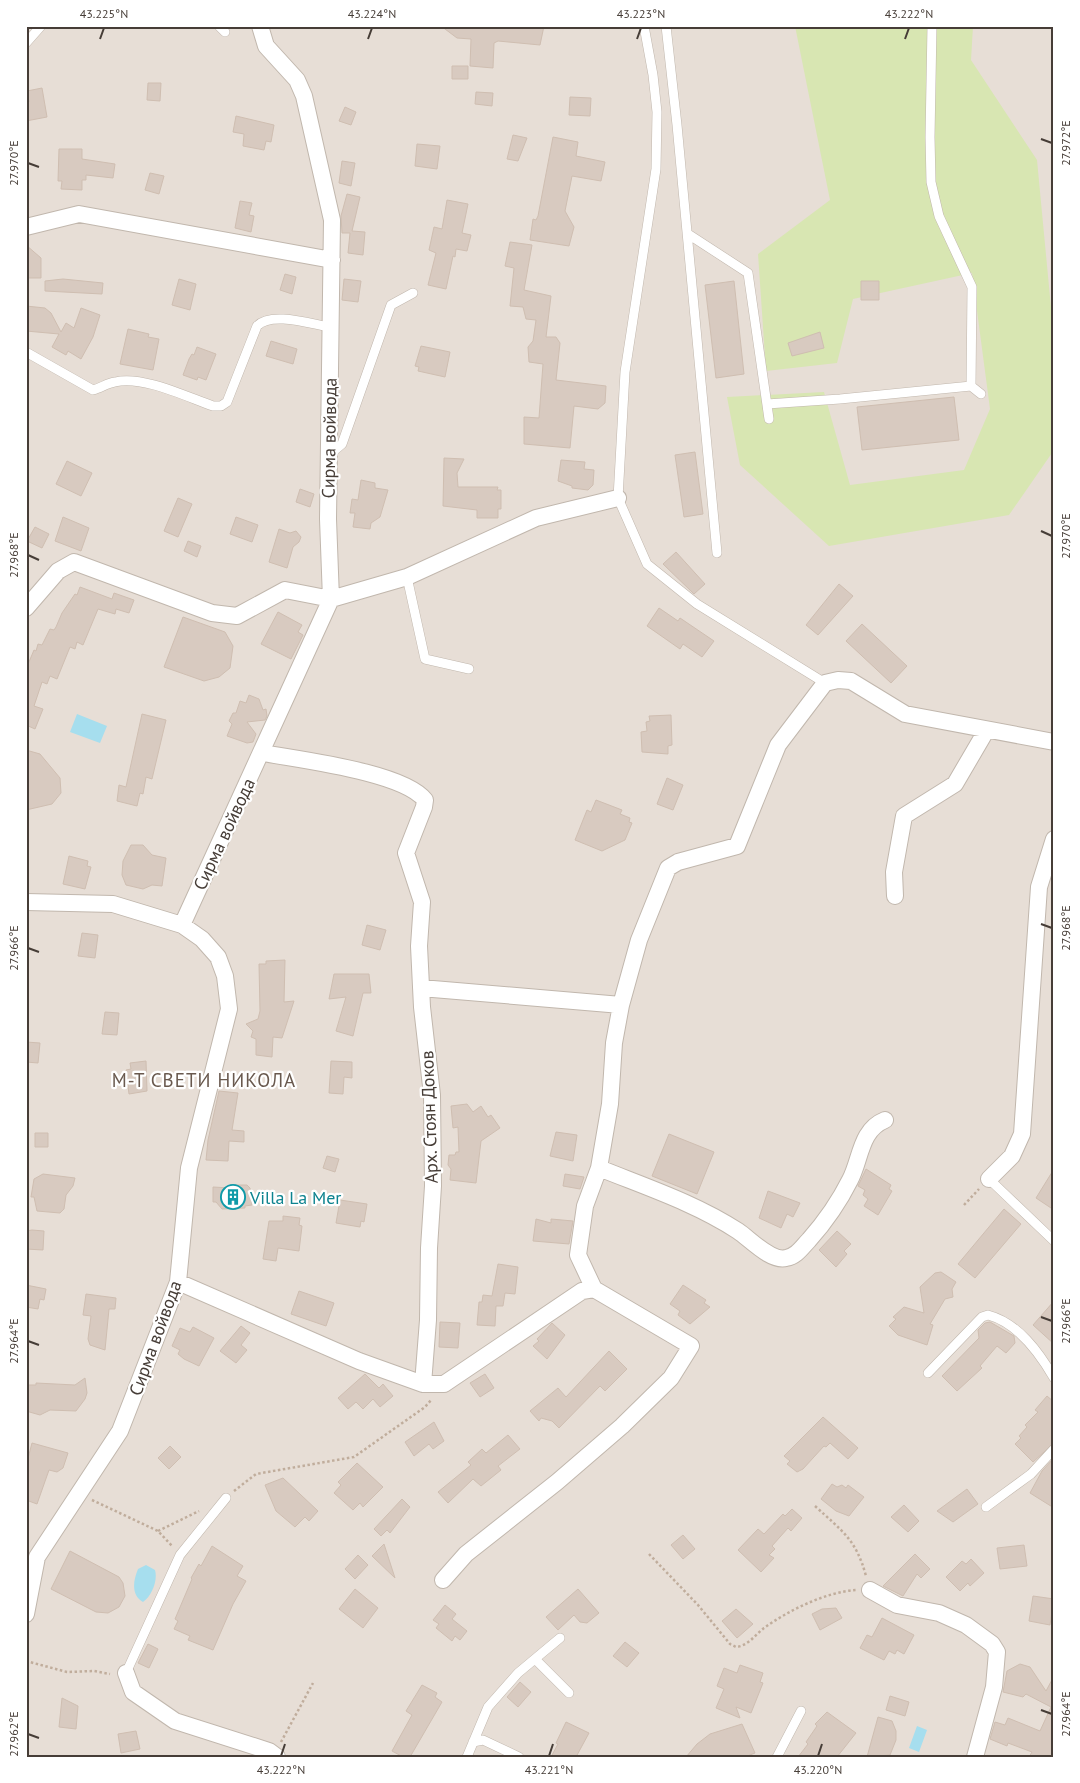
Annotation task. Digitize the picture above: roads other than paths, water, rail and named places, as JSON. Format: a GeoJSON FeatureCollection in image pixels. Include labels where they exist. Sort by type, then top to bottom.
{"type":"FeatureCollection","features":[{"type":"Feature","properties":{"kind":"street","name":"Сирма войвода"},"geometry":{"type":"LineString","coordinates":[[26,1614],[32,1556],[79,1494],[120,1431],[178,1282],[189,1168],[229,1009],[225,976],[218,957],[202,939],[182,925],[263,752],[331,599],[328,519],[332,220],[304,96],[297,80],[266,46],[260,26]]}},
{"type":"Feature","properties":{"kind":"street"},"geometry":{"type":"LineString","coordinates":[[26,227],[79,214],[332,260]]}},
{"type":"Feature","properties":{"kind":"street"},"geometry":{"type":"LineString","coordinates":[[26,608],[58,570],[74,562],[212,614],[237,616],[285,590],[331,599],[407,577],[536,518],[618,498]]}},
{"type":"Feature","properties":{"kind":"street"},"geometry":{"type":"LineString","coordinates":[[442,1580],[466,1554],[557,1482],[622,1426],[671,1378],[691,1346],[594,1289],[578,1255],[585,1206],[599,1168],[610,1104],[614,1043],[622,1006],[639,940],[668,868],[678,862],[737,846],[778,745],[826,683],[838,680],[851,682],[905,714],[986,731],[1054,742]]}},
{"type":"Feature","properties":{"kind":"street"},"geometry":{"type":"LineString","coordinates":[[896,896],[894,872],[904,816],[955,784],[986,731]]}},
{"type":"Feature","properties":{"kind":"street","name":"Арх. Стоян Доков"},"geometry":{"type":"LineString","coordinates":[[263,752],[392,779],[419,792],[425,800],[406,854],[422,902],[421,988],[432,1095],[433,1186],[429,1248],[428,1320],[423,1384]]}},
{"type":"Feature","properties":{"kind":"street"},"geometry":{"type":"LineString","coordinates":[[989,1179],[1012,1156],[1022,1134],[1040,887],[1054,839]]}},
{"type":"Feature","properties":{"kind":"street"},"geometry":{"type":"LineString","coordinates":[[26,902],[114,904],[182,925]]}},
{"type":"Feature","properties":{"kind":"street"},"geometry":{"type":"LineString","coordinates":[[421,988],[622,1006]]}},
{"type":"Feature","properties":{"kind":"street"},"geometry":{"type":"LineString","coordinates":[[599,1168],[687,1203],[736,1230],[773,1256],[784,1259],[795,1256],[825,1223],[851,1179],[866,1136],[874,1124],[885,1120]]}},
{"type":"Feature","properties":{"kind":"street"},"geometry":{"type":"LineString","coordinates":[[178,1282],[359,1361],[423,1384],[444,1384],[582,1292],[594,1289]]}},
{"type":"Feature","properties":{"kind":"street"},"geometry":{"type":"LineString","coordinates":[[870,1590],[897,1604],[939,1613],[966,1625],[992,1644],[997,1652],[994,1687],[975,1757]]}},
{"type":"Feature","properties":{"kind":"street"},"geometry":{"type":"LineString","coordinates":[[126,1673],[133,1692],[175,1721],[276,1755]]}},
{"type":"Feature","properties":{"kind":"lane"},"geometry":{"type":"LineString","coordinates":[[26,43],[41,26]]}},
{"type":"Feature","properties":{"kind":"lane"},"geometry":{"type":"LineString","coordinates":[[644,26],[657,112],[656,169],[626,372],[618,498],[647,564],[697,604],[826,683]]}},
{"type":"Feature","properties":{"kind":"lane"},"geometry":{"type":"LineString","coordinates":[[666,26],[688,234],[717,553]]}},
{"type":"Feature","properties":{"kind":"lane"},"geometry":{"type":"LineString","coordinates":[[932,26],[931,182],[939,216],[972,287],[971,386]]}},
{"type":"Feature","properties":{"kind":"lane"},"geometry":{"type":"LineString","coordinates":[[688,234],[748,273],[769,419]]}},
{"type":"Feature","properties":{"kind":"lane"},"geometry":{"type":"LineString","coordinates":[[329,455],[342,444],[391,305],[413,293]]}},
{"type":"Feature","properties":{"kind":"lane"},"geometry":{"type":"LineString","coordinates":[[26,352],[93,390],[115,382],[131,382],[151,385],[213,406],[221,406],[227,402],[257,326],[262,320],[275,318],[330,327]]}},
{"type":"Feature","properties":{"kind":"lane"},"geometry":{"type":"LineString","coordinates":[[767,404],[971,386],[981,394]]}},
{"type":"Feature","properties":{"kind":"lane"},"geometry":{"type":"LineString","coordinates":[[407,577],[426,659],[469,669]]}},
{"type":"Feature","properties":{"kind":"lane"},"geometry":{"type":"LineString","coordinates":[[989,1179],[1054,1241]]}},
{"type":"Feature","properties":{"kind":"lane"},"geometry":{"type":"LineString","coordinates":[[928,1373],[982,1317],[988,1314],[1011,1325],[1030,1344],[1054,1378]]}},
{"type":"Feature","properties":{"kind":"lane"},"geometry":{"type":"LineString","coordinates":[[986,1507],[1031,1474],[1054,1449]]}},
{"type":"Feature","properties":{"kind":"lane"},"geometry":{"type":"LineString","coordinates":[[126,1673],[180,1555],[226,1498]]}},
{"type":"Feature","properties":{"kind":"lane"},"geometry":{"type":"LineString","coordinates":[[467,1757],[488,1707],[504,1688],[560,1638]]}},
{"type":"Feature","properties":{"kind":"lane"},"geometry":{"type":"LineString","coordinates":[[535,1659],[569,1693]]}},
{"type":"Feature","properties":{"kind":"lane"},"geometry":{"type":"LineString","coordinates":[[777,1757],[802,1710]]}},
{"type":"Feature","properties":{"kind":"lane"},"geometry":{"type":"LineString","coordinates":[[473,1742],[483,1740],[519,1757]]}},
{"type":"Feature","properties":{"kind":"water"},"geometry":{"type":"Polygon","coordinates":[[[77,714],[107,726],[100,743],[70,732],[77,714]]]}},
{"type":"Feature","properties":{"kind":"water"},"geometry":{"type":"Polygon","coordinates":[[[146,1565],[155,1570],[156,1578],[152,1592],[143,1602],[136,1596],[134,1583],[138,1569],[146,1565]]]}},
{"type":"Feature","properties":{"kind":"water"},"geometry":{"type":"Polygon","coordinates":[[[917,1726],[927,1730],[919,1752],[909,1748],[917,1726]]]}},
{"type":"Feature","properties":{"kind":"place","name":"Villa La Mer"},"geometry":{"type":"Point","coordinates":[233,1197]}},
{"type":"Feature","properties":{"kind":"district","name":"М-Т СВЕТИ НИКОЛА"},"geometry":{"type":"Point","coordinates":[204,1080]}}]}
